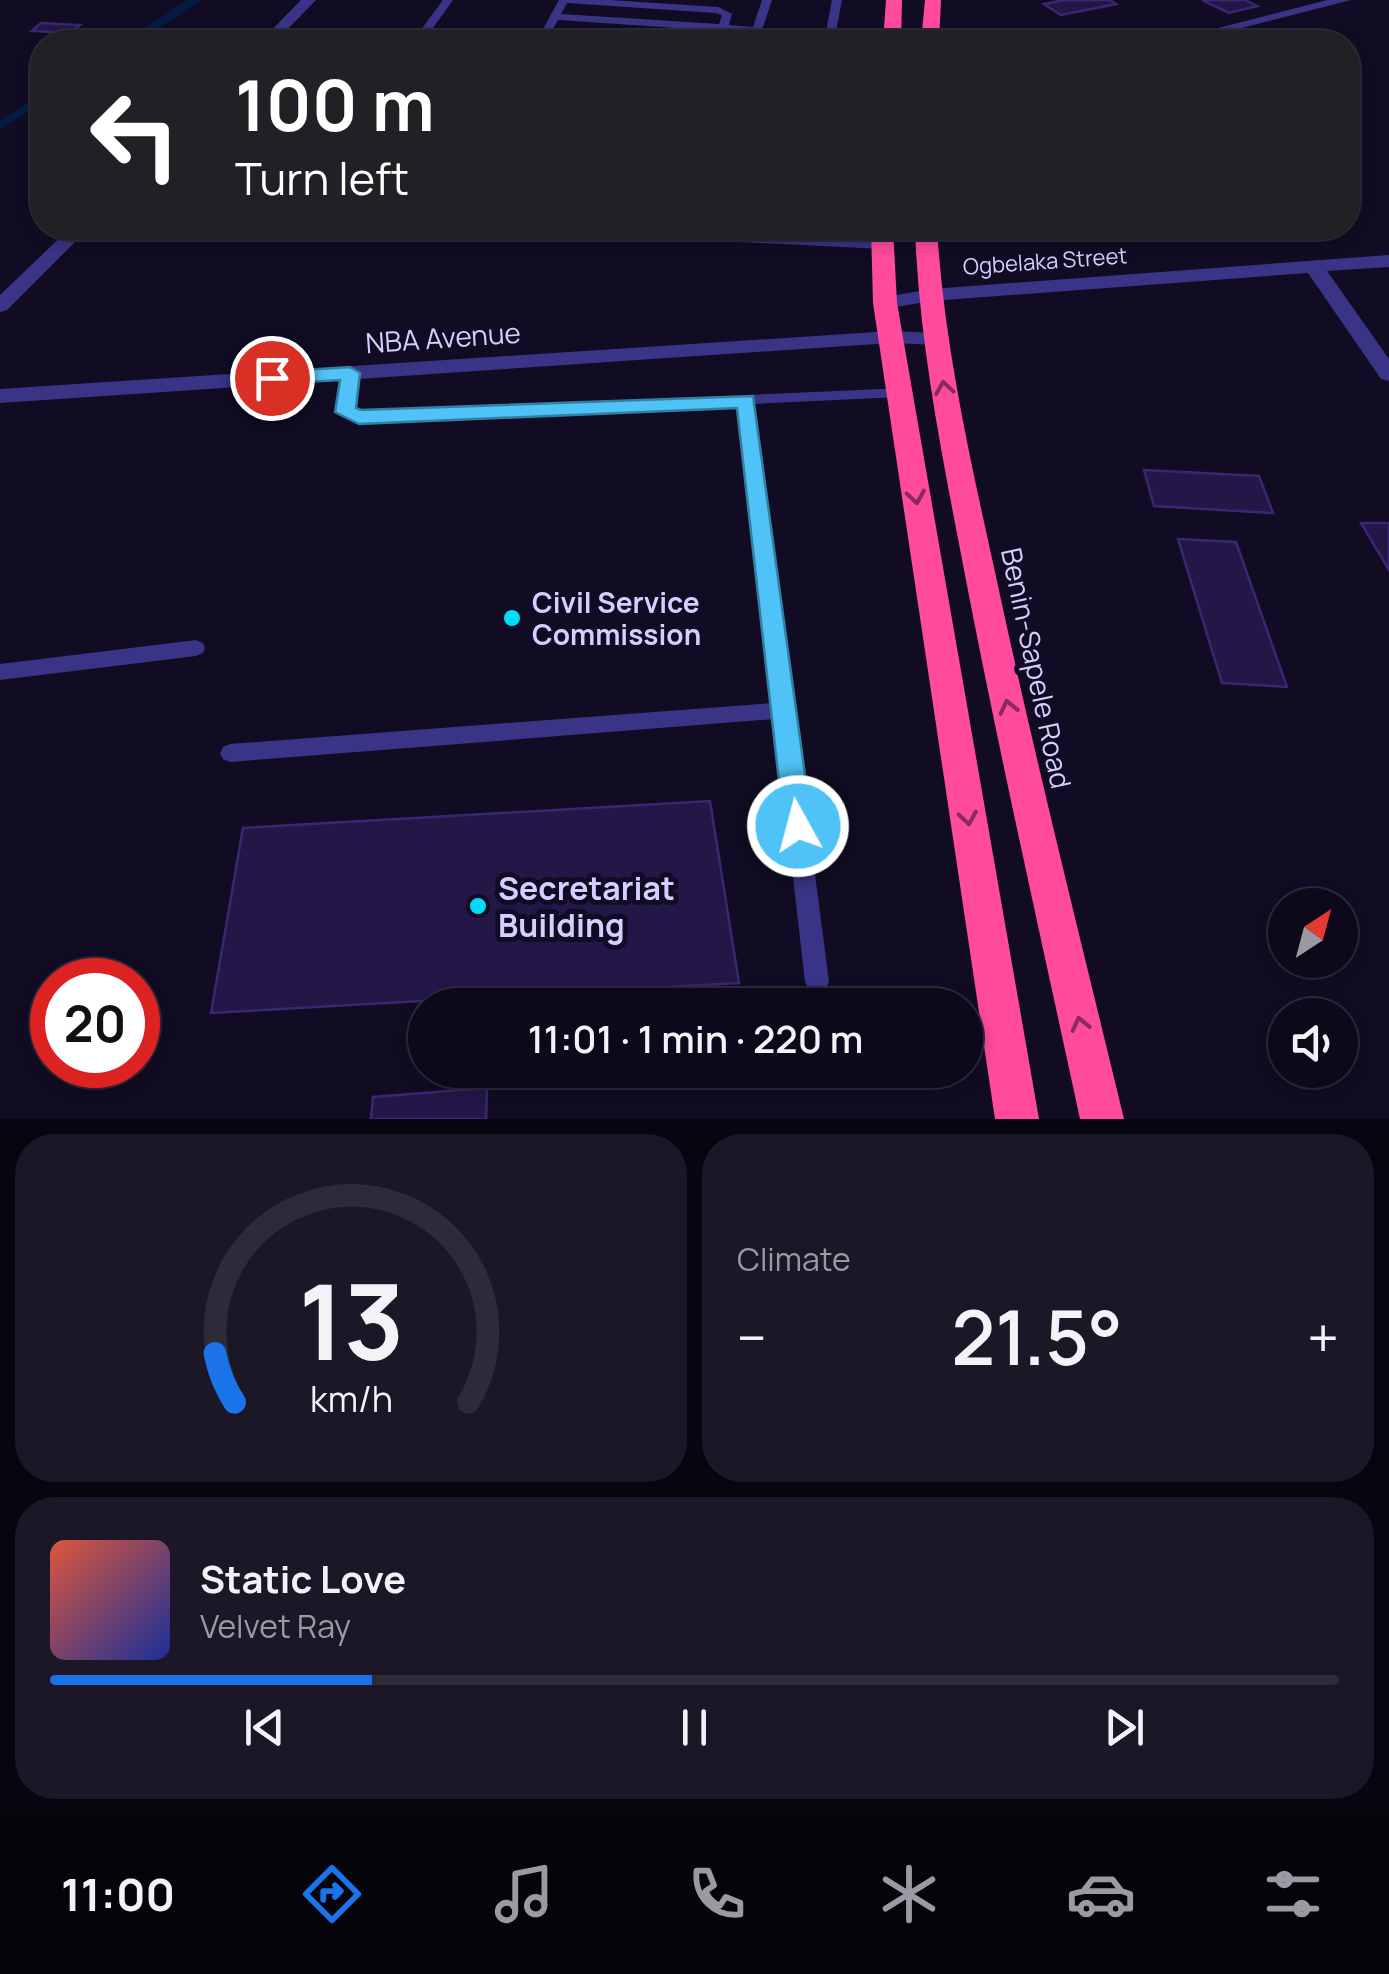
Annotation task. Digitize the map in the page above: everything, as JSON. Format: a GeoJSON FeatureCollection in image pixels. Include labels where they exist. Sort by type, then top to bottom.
{"type":"FeatureCollection","features":[{"type":"Feature","properties":{"kind":"highway"},"geometry":{"type":"LineString","coordinates":[[893,30],[894,0]]}},
{"type":"Feature","properties":{"kind":"highway"},"geometry":{"type":"LineString","coordinates":[[931,30],[933,0]]}},
{"type":"Feature","properties":{"kind":"highway"},"geometry":{"type":"LineString","coordinates":[[883,240],[890,338],[1017,1119]]}},
{"type":"Feature","properties":{"kind":"highway","name":"Benin-Sapele Road"},"geometry":{"type":"LineString","coordinates":[[927,240],[937,340],[995,649],[1102,1119]]}},
{"type":"Feature","properties":{"kind":"street"},"geometry":{"type":"LineString","coordinates":[[279,30],[309,0]]}},
{"type":"Feature","properties":{"kind":"street"},"geometry":{"type":"LineString","coordinates":[[1221,30],[1344,0]]}},
{"type":"Feature","properties":{"kind":"street"},"geometry":{"type":"LineString","coordinates":[[0,306],[68,240]]}},
{"type":"Feature","properties":{"kind":"street","name":"Ogbelaka Street"},"geometry":{"type":"LineString","coordinates":[[885,303],[931,295],[1389,262]]}},
{"type":"Feature","properties":{"kind":"street"},"geometry":{"type":"LineString","coordinates":[[1312,266],[1389,374]]}},
{"type":"Feature","properties":{"kind":"street","name":"NBA Avenue"},"geometry":{"type":"LineString","coordinates":[[0,396],[890,338],[937,340]]}},
{"type":"Feature","properties":{"kind":"lane"},"geometry":{"type":"LineString","coordinates":[[426,30],[448,0]]}},
{"type":"Feature","properties":{"kind":"lane"},"geometry":{"type":"LineString","coordinates":[[549,30],[564,0],[718,10],[726,14],[723,28]]}},
{"type":"Feature","properties":{"kind":"lane"},"geometry":{"type":"LineString","coordinates":[[556,17],[757,30],[766,0]]}},
{"type":"Feature","properties":{"kind":"lane"},"geometry":{"type":"LineString","coordinates":[[831,30],[836,0]]}},
{"type":"Feature","properties":{"kind":"lane"},"geometry":{"type":"LineString","coordinates":[[350,373],[345,412],[359,417],[899,392]]}},
{"type":"Feature","properties":{"kind":"lane"},"geometry":{"type":"LineString","coordinates":[[746,401],[816,982]]}},
{"type":"Feature","properties":{"kind":"lane"},"geometry":{"type":"LineString","coordinates":[[0,672],[196,648]]}},
{"type":"Feature","properties":{"kind":"lane"},"geometry":{"type":"LineString","coordinates":[[230,754],[784,710]]}},
{"type":"Feature","properties":{"kind":"building"},"geometry":{"type":"Polygon","coordinates":[[[1110,0],[1116,4],[1061,15],[1044,4],[1110,0]]]}},
{"type":"Feature","properties":{"kind":"building"},"geometry":{"type":"Polygon","coordinates":[[[1202,0],[1245,0],[1257,6],[1229,13],[1202,0]]]}},
{"type":"Feature","properties":{"kind":"building"},"geometry":{"type":"Polygon","coordinates":[[[41,23],[80,25],[74,30],[33,30],[41,23]]]}},
{"type":"Feature","properties":{"kind":"building"},"geometry":{"type":"Polygon","coordinates":[[[1144,470],[1259,476],[1273,513],[1154,506],[1144,470]]]}},
{"type":"Feature","properties":{"kind":"building"},"geometry":{"type":"Polygon","coordinates":[[[1361,523],[1389,523],[1389,570],[1361,523]]]}},
{"type":"Feature","properties":{"kind":"building"},"geometry":{"type":"Polygon","coordinates":[[[1178,539],[1236,542],[1287,687],[1222,683],[1178,539]]]}},
{"type":"Feature","properties":{"kind":"building","name":"Secretariat Building"},"geometry":{"type":"Polygon","coordinates":[[[710,801],[739,983],[651,988],[408,988],[408,1002],[211,1013],[243,828],[710,801]]]}},
{"type":"Feature","properties":{"kind":"building"},"geometry":{"type":"Polygon","coordinates":[[[487,1088],[486,1119],[371,1119],[373,1097],[487,1088]]]}},
{"type":"Feature","properties":{"kind":"waterway"},"geometry":{"type":"LineString","coordinates":[[148,30],[195,0]]}},
{"type":"Feature","properties":{"kind":"waterway"},"geometry":{"type":"LineString","coordinates":[[0,125],[30,106]]}},
{"type":"Feature","properties":{"kind":"place","name":"Civil Service Commission"},"geometry":{"type":"Point","coordinates":[512,618]}},
{"type":"Feature","properties":{"kind":"place","name":"Secretariat Building"},"geometry":{"type":"Point","coordinates":[478,906]}},
{"type":"Feature","properties":{"kind":"route"},"geometry":{"type":"LineString","coordinates":[[272,378],[350,373],[345,412],[359,417],[746,401],[798,826]]}}]}
